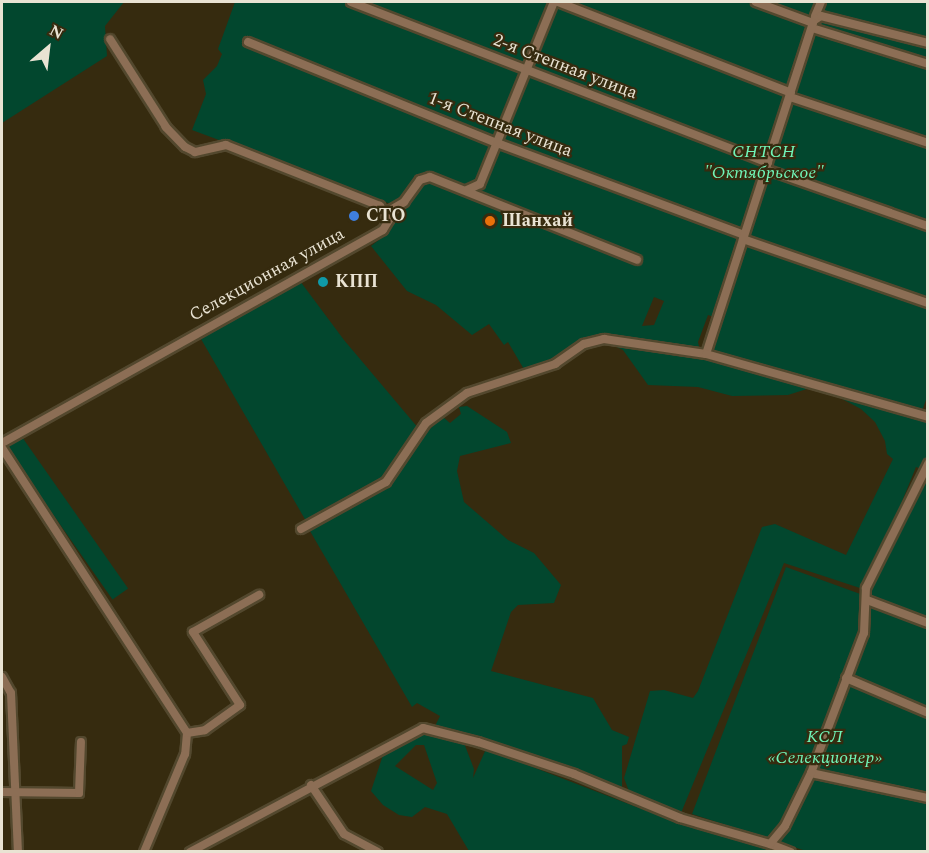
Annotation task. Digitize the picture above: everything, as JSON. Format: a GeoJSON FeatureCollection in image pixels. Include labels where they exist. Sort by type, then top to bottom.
{"type":"FeatureCollection","features":[{"type":"Feature","properties":{"kind":"street","name":"2-я Степная улица"},"geometry":{"type":"LineString","coordinates":[[351,2],[766,166],[927,226]]}},
{"type":"Feature","properties":{"kind":"street"},"geometry":{"type":"LineString","coordinates":[[467,190],[480,184],[556,2],[791,95],[927,143]]}},
{"type":"Feature","properties":{"kind":"street"},"geometry":{"type":"LineString","coordinates":[[756,2],[927,64]]}},
{"type":"Feature","properties":{"kind":"street"},"geometry":{"type":"LineString","coordinates":[[706,354],[742,237],[821,2]]}},
{"type":"Feature","properties":{"kind":"street"},"geometry":{"type":"LineString","coordinates":[[813,23],[927,43]]}},
{"type":"Feature","properties":{"kind":"street"},"geometry":{"type":"LineString","coordinates":[[110,39],[166,127],[185,147],[195,152],[226,145],[358,196],[387,212],[404,201],[424,178],[467,190],[637,260]]}},
{"type":"Feature","properties":{"kind":"street","name":"1-я Степная улица"},"geometry":{"type":"LineString","coordinates":[[248,42],[497,143],[742,237],[927,303]]}},
{"type":"Feature","properties":{"kind":"street","name":"Селекционная улица"},"geometry":{"type":"LineString","coordinates":[[2,443],[383,230],[389,220],[387,212]]}},
{"type":"Feature","properties":{"kind":"street"},"geometry":{"type":"LineString","coordinates":[[301,529],[386,482],[426,423],[467,393],[555,364],[584,344],[604,339],[706,354],[927,417]]}},
{"type":"Feature","properties":{"kind":"street"},"geometry":{"type":"LineString","coordinates":[[2,448],[187,733],[185,754],[144,852]]}},
{"type":"Feature","properties":{"kind":"street"},"geometry":{"type":"LineString","coordinates":[[770,843],[785,826],[811,773],[864,633],[871,575],[927,464]]}},
{"type":"Feature","properties":{"kind":"street"},"geometry":{"type":"LineString","coordinates":[[187,733],[204,730],[240,705],[194,632],[259,595]]}},
{"type":"Feature","properties":{"kind":"street"},"geometry":{"type":"LineString","coordinates":[[867,600],[927,623]]}},
{"type":"Feature","properties":{"kind":"street"},"geometry":{"type":"LineString","coordinates":[[2,677],[11,693],[18,852]]}},
{"type":"Feature","properties":{"kind":"street"},"geometry":{"type":"LineString","coordinates":[[846,678],[927,713]]}},
{"type":"Feature","properties":{"kind":"street"},"geometry":{"type":"LineString","coordinates":[[190,852],[311,785],[423,728],[478,742],[574,774],[680,818],[770,843],[791,852]]}},
{"type":"Feature","properties":{"kind":"street"},"geometry":{"type":"LineString","coordinates":[[2,792],[79,793],[81,742]]}},
{"type":"Feature","properties":{"kind":"street"},"geometry":{"type":"LineString","coordinates":[[811,773],[927,798]]}},
{"type":"Feature","properties":{"kind":"street"},"geometry":{"type":"LineString","coordinates":[[311,785],[344,834],[378,852]]}},
{"type":"Feature","properties":{"kind":"green space"},"geometry":{"type":"Polygon","coordinates":[[[2,2],[124,2],[105,26],[107,56],[2,123],[2,2]]]}},
{"type":"Feature","properties":{"kind":"green space","name":"СНТСН \"Октябрьское\""},"geometry":{"type":"Polygon","coordinates":[[[235,2],[816,2],[814,10],[817,2],[927,2],[928,394],[922,411],[704,351],[714,317],[708,315],[698,342],[700,351],[604,338],[554,362],[525,371],[508,342],[504,345],[489,324],[472,335],[436,305],[407,291],[371,246],[388,233],[404,209],[192,130],[206,94],[203,80],[217,66],[222,54],[218,49],[235,2]],[[654,297],[642,326],[654,325],[664,301],[654,297]]]}},
{"type":"Feature","properties":{"kind":"green space"},"geometry":{"type":"Polygon","coordinates":[[[300,281],[344,340],[419,429],[379,481],[306,521],[201,339],[300,281]]]}},
{"type":"Feature","properties":{"kind":"green space"},"geometry":{"type":"Polygon","coordinates":[[[608,343],[705,357],[810,388],[788,395],[732,396],[698,387],[648,385],[623,350],[608,343]]]}},
{"type":"Feature","properties":{"kind":"green space","name":"КСЛ «Селекционер»"},"geometry":{"type":"Polygon","coordinates":[[[831,393],[928,421],[927,458],[922,469],[916,467],[877,563],[883,564],[927,467],[927,851],[806,851],[692,814],[786,567],[863,595],[866,590],[784,563],[681,813],[630,794],[624,778],[650,691],[664,690],[693,698],[698,691],[762,527],[775,524],[846,555],[893,459],[887,454],[885,441],[875,422],[861,409],[831,393]]]}},
{"type":"Feature","properties":{"kind":"green space"},"geometry":{"type":"Polygon","coordinates":[[[467,406],[507,432],[511,443],[460,456],[457,471],[464,502],[508,540],[534,553],[561,585],[554,603],[518,605],[511,612],[491,671],[593,698],[612,730],[629,737],[627,744],[622,746],[622,792],[442,731],[435,726],[440,716],[417,703],[412,707],[310,531],[394,479],[424,434],[443,417],[450,423],[461,414],[459,407],[467,406]]]}},
{"type":"Feature","properties":{"kind":"green space"},"geometry":{"type":"Polygon","coordinates":[[[22,437],[128,589],[113,599],[6,448],[22,437]]]}},
{"type":"Feature","properties":{"kind":"green space"},"geometry":{"type":"Polygon","coordinates":[[[422,732],[464,743],[474,769],[473,778],[486,749],[678,823],[779,851],[469,851],[447,814],[425,807],[412,817],[399,815],[383,805],[371,791],[385,749],[422,732]],[[416,745],[395,766],[433,790],[437,783],[424,745],[416,745]]]}},
{"type":"Feature","properties":{"kind":"place","name":"СТО"},"geometry":{"type":"Point","coordinates":[354,216]}},
{"type":"Feature","properties":{"kind":"place","name":"Шанхай"},"geometry":{"type":"Point","coordinates":[490,221]}},
{"type":"Feature","properties":{"kind":"place","name":"КПП"},"geometry":{"type":"Point","coordinates":[323,282]}}]}
